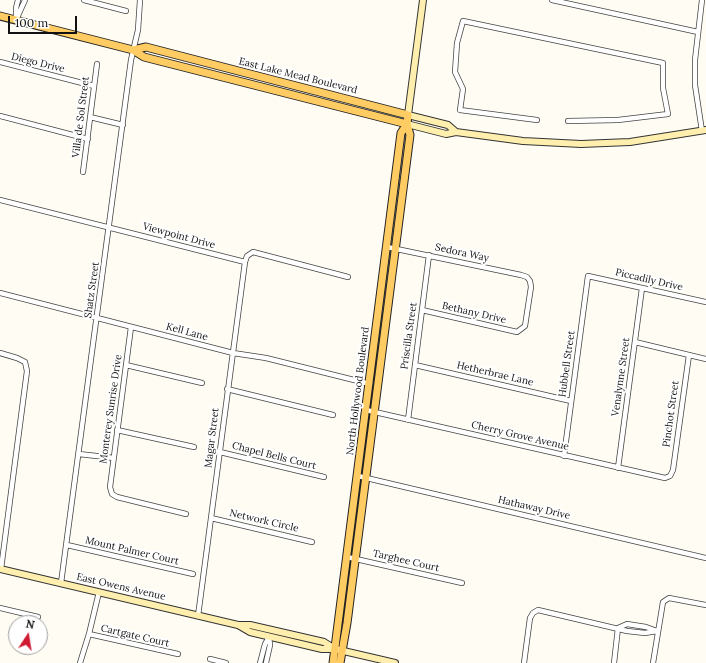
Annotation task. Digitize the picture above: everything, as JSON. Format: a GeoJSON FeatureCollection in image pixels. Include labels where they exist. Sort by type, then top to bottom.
{"type":"FeatureCollection","features":[{"type":"Feature","properties":{"kind":"main road","name":"North Hollywood Boulevard"},"geometry":{"type":"LineString","coordinates":[[332,663],[339,650],[355,558],[366,478],[410,134],[407,124],[423,0]]}},
{"type":"Feature","properties":{"kind":"main road","name":"East Lake Mead Boulevard"},"geometry":{"type":"LineString","coordinates":[[0,16],[133,50],[144,57],[446,134],[456,132],[516,140],[581,144],[630,142],[704,131]]}},
{"type":"Feature","properties":{"kind":"main road","name":"East Lake Mead Boulevard"},"geometry":{"type":"LineString","coordinates":[[133,50],[146,47],[448,125],[456,132]]}},
{"type":"Feature","properties":{"kind":"main road"},"geometry":{"type":"LineString","coordinates":[[237,80],[240,78],[251,80],[260,76]]}},
{"type":"Feature","properties":{"kind":"main road"},"geometry":{"type":"LineString","coordinates":[[285,92],[290,90],[315,96],[325,93]]}},
{"type":"Feature","properties":{"kind":"main road","name":"North Hollywood Boulevard"},"geometry":{"type":"LineString","coordinates":[[340,663],[339,650],[347,556],[401,133],[407,124]]}},
{"type":"Feature","properties":{"kind":"main road"},"geometry":{"type":"LineString","coordinates":[[394,192],[402,193]]}},
{"type":"Feature","properties":{"kind":"main road","name":"East Owens Avenue"},"geometry":{"type":"LineString","coordinates":[[0,569],[238,625],[250,624],[324,642],[339,650]]}},
{"type":"Feature","properties":{"kind":"main road","name":"East Owens Avenue"},"geometry":{"type":"LineString","coordinates":[[238,625],[250,632],[269,637],[322,649],[339,650],[395,663]]}},
{"type":"Feature","properties":{"kind":"street"},"geometry":{"type":"LineString","coordinates":[[16,20],[18,0]]}},
{"type":"Feature","properties":{"kind":"street"},"geometry":{"type":"LineString","coordinates":[[16,20],[25,0]]}},
{"type":"Feature","properties":{"kind":"street"},"geometry":{"type":"LineString","coordinates":[[84,0],[102,2],[126,11]]}},
{"type":"Feature","properties":{"kind":"street","name":"Shatz Street"},"geometry":{"type":"LineString","coordinates":[[61,583],[133,50],[138,30],[140,0]]}},
{"type":"Feature","properties":{"kind":"street"},"geometry":{"type":"LineString","coordinates":[[552,0],[698,32]]}},
{"type":"Feature","properties":{"kind":"street"},"geometry":{"type":"LineString","coordinates":[[702,0],[695,60],[695,85],[704,131]]}},
{"type":"Feature","properties":{"kind":"street"},"geometry":{"type":"LineString","coordinates":[[537,120],[460,110],[464,89],[455,72],[457,43],[463,21],[663,63],[663,88],[668,114],[618,120],[568,121]]}},
{"type":"Feature","properties":{"kind":"street","name":"Diego Drive"},"geometry":{"type":"LineString","coordinates":[[0,62],[94,86]]}},
{"type":"Feature","properties":{"kind":"street","name":"Villa de Sol Street"},"geometry":{"type":"LineString","coordinates":[[83,172],[97,64]]}},
{"type":"Feature","properties":{"kind":"street"},"geometry":{"type":"LineString","coordinates":[[0,116],[88,139]]}},
{"type":"Feature","properties":{"kind":"street"},"geometry":{"type":"LineString","coordinates":[[90,117],[123,125]]}},
{"type":"Feature","properties":{"kind":"street","name":"Viewpoint Drive"},"geometry":{"type":"LineString","coordinates":[[0,200],[245,262]]}},
{"type":"Feature","properties":{"kind":"street","name":"Sedora Way"},"geometry":{"type":"LineString","coordinates":[[387,247],[527,277],[532,286],[526,326],[522,330]]}},
{"type":"Feature","properties":{"kind":"street"},"geometry":{"type":"LineString","coordinates":[[245,262],[247,256],[253,252],[348,277]]}},
{"type":"Feature","properties":{"kind":"street","name":"Priscilla Street"},"geometry":{"type":"LineString","coordinates":[[408,420],[429,255]]}},
{"type":"Feature","properties":{"kind":"street","name":"Magar Street"},"geometry":{"type":"LineString","coordinates":[[198,616],[245,262]]}},
{"type":"Feature","properties":{"kind":"street","name":"Piccadily Drive"},"geometry":{"type":"LineString","coordinates":[[588,276],[706,302]]}},
{"type":"Feature","properties":{"kind":"street","name":"Hubbell Street"},"geometry":{"type":"LineString","coordinates":[[564,456],[588,276]]}},
{"type":"Feature","properties":{"kind":"street","name":"Venalynne Street"},"geometry":{"type":"LineString","coordinates":[[618,468],[642,288]]}},
{"type":"Feature","properties":{"kind":"street","name":"Kell Lane"},"geometry":{"type":"LineString","coordinates":[[0,293],[233,353],[266,358],[370,384]]}},
{"type":"Feature","properties":{"kind":"street","name":"Bethany Drive"},"geometry":{"type":"LineString","coordinates":[[422,310],[517,332],[522,330]]}},
{"type":"Feature","properties":{"kind":"street","name":"Monterey Sunrise Drive"},"geometry":{"type":"LineString","coordinates":[[131,327],[110,487],[112,494],[117,497],[186,514]]}},
{"type":"Feature","properties":{"kind":"street"},"geometry":{"type":"LineString","coordinates":[[635,342],[706,359]]}},
{"type":"Feature","properties":{"kind":"street"},"geometry":{"type":"LineString","coordinates":[[0,354],[17,358],[25,362],[27,371],[7,529],[0,569]]}},
{"type":"Feature","properties":{"kind":"street","name":"Pinchot Street"},"geometry":{"type":"LineString","coordinates":[[670,476],[673,470],[688,355]]}},
{"type":"Feature","properties":{"kind":"street","name":"Hetherbrae Lane"},"geometry":{"type":"LineString","coordinates":[[415,364],[571,401]]}},
{"type":"Feature","properties":{"kind":"street"},"geometry":{"type":"LineString","coordinates":[[126,365],[202,383]]}},
{"type":"Feature","properties":{"kind":"street"},"geometry":{"type":"LineString","coordinates":[[227,389],[333,415]]}},
{"type":"Feature","properties":{"kind":"street","name":"Cherry Grove Avenue"},"geometry":{"type":"LineString","coordinates":[[366,410],[618,468],[665,478],[670,476]]}},
{"type":"Feature","properties":{"kind":"street"},"geometry":{"type":"LineString","coordinates":[[117,430],[194,447]]}},
{"type":"Feature","properties":{"kind":"street","name":"Chapel Bells Court"},"geometry":{"type":"LineString","coordinates":[[220,452],[324,477]]}},
{"type":"Feature","properties":{"kind":"street"},"geometry":{"type":"LineString","coordinates":[[79,454],[114,458]]}},
{"type":"Feature","properties":{"kind":"street","name":"Hathaway Drive"},"geometry":{"type":"LineString","coordinates":[[358,476],[706,558]]}},
{"type":"Feature","properties":{"kind":"street","name":"Network Circle"},"geometry":{"type":"LineString","coordinates":[[211,518],[312,542]]}},
{"type":"Feature","properties":{"kind":"street"},"geometry":{"type":"LineString","coordinates":[[0,527],[7,529]]}},
{"type":"Feature","properties":{"kind":"street","name":"Mount Palmer Court"},"geometry":{"type":"LineString","coordinates":[[67,545],[193,574]]}},
{"type":"Feature","properties":{"kind":"street","name":"Targhee Court"},"geometry":{"type":"LineString","coordinates":[[347,556],[462,583]]}},
{"type":"Feature","properties":{"kind":"street"},"geometry":{"type":"LineString","coordinates":[[80,663],[99,592]]}},
{"type":"Feature","properties":{"kind":"street"},"geometry":{"type":"LineString","coordinates":[[653,663],[663,602],[669,598],[706,605]]}},
{"type":"Feature","properties":{"kind":"street"},"geometry":{"type":"LineString","coordinates":[[0,608],[30,615]]}},
{"type":"Feature","properties":{"kind":"street"},"geometry":{"type":"LineString","coordinates":[[524,663],[530,618],[533,613],[543,610],[627,631],[645,633],[657,632]]}},
{"type":"Feature","properties":{"kind":"street"},"geometry":{"type":"LineString","coordinates":[[614,663],[618,628]]}},
{"type":"Feature","properties":{"kind":"street","name":"Cartgate Court"},"geometry":{"type":"LineString","coordinates":[[89,634],[178,654]]}},
{"type":"Feature","properties":{"kind":"street"},"geometry":{"type":"LineString","coordinates":[[260,663],[265,644],[269,637]]}},
{"type":"Feature","properties":{"kind":"street"},"geometry":{"type":"LineString","coordinates":[[266,663],[270,645],[269,637]]}},
{"type":"Feature","properties":{"kind":"street"},"geometry":{"type":"LineString","coordinates":[[210,659],[226,663]]}}]}
